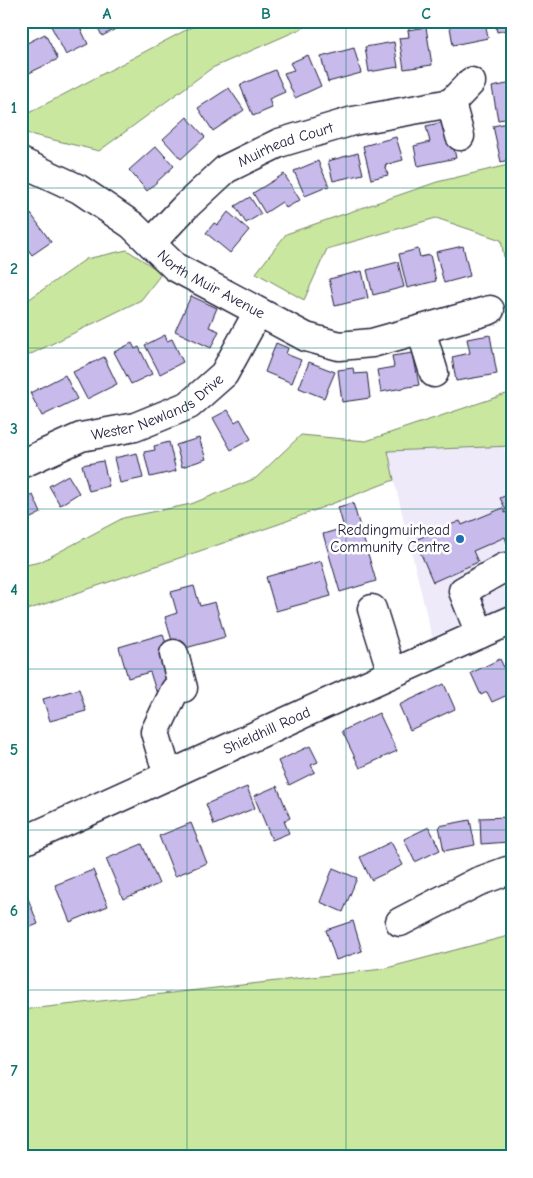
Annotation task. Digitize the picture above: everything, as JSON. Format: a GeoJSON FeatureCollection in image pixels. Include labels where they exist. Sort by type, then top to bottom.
{"type":"FeatureCollection","features":[{"type":"Feature","properties":{"kind":"street"},"geometry":{"type":"LineString","coordinates":[[460,136],[451,102],[471,82]]}},
{"type":"Feature","properties":{"kind":"street","name":"Muirhead Court"},"geometry":{"type":"LineString","coordinates":[[151,243],[185,207],[226,170],[279,143],[353,121],[451,102]]}},
{"type":"Feature","properties":{"kind":"street","name":"North Muir Avenue"},"geometry":{"type":"LineString","coordinates":[[23,166],[79,189],[132,225],[175,267],[306,337],[339,346],[372,343],[490,310]]}},
{"type":"Feature","properties":{"kind":"street","name":"Wester Newlands Drive"},"geometry":{"type":"LineString","coordinates":[[21,464],[81,437],[135,427],[189,405],[224,374],[258,312]]}},
{"type":"Feature","properties":{"kind":"street"},"geometry":{"type":"LineString","coordinates":[[421,330],[434,373]]}},
{"type":"Feature","properties":{"kind":"street"},"geometry":{"type":"LineString","coordinates":[[480,634],[463,591],[505,567]]}},
{"type":"Feature","properties":{"kind":"street"},"geometry":{"type":"LineString","coordinates":[[372,609],[392,673]]}},
{"type":"Feature","properties":{"kind":"street","name":"Shieldhill Road"},"geometry":{"type":"LineString","coordinates":[[21,842],[512,620]]}},
{"type":"Feature","properties":{"kind":"street"},"geometry":{"type":"LineString","coordinates":[[168,776],[155,732],[175,690],[183,688],[174,654]]}},
{"type":"Feature","properties":{"kind":"street"},"geometry":{"type":"LineString","coordinates":[[400,922],[477,882],[512,872]]}},
{"type":"Feature","properties":{"kind":"shaded area"},"geometry":{"type":"Polygon","coordinates":[[[503,446],[512,468],[512,605],[432,637],[387,451],[503,446]]]}},
{"type":"Feature","properties":{"kind":"green space"},"geometry":{"type":"Polygon","coordinates":[[[203,21],[321,21],[212,68],[99,151],[21,132],[21,117],[203,21]]]}},
{"type":"Feature","properties":{"kind":"green space"},"geometry":{"type":"Polygon","coordinates":[[[512,164],[512,302],[501,240],[436,218],[327,249],[304,300],[256,273],[286,234],[437,182],[512,164]]]}},
{"type":"Feature","properties":{"kind":"green space"},"geometry":{"type":"Polygon","coordinates":[[[127,250],[162,273],[141,300],[21,359],[21,305],[86,259],[127,250]]]}},
{"type":"Feature","properties":{"kind":"green space"},"geometry":{"type":"Polygon","coordinates":[[[512,392],[512,446],[388,451],[394,480],[279,524],[21,612],[21,566],[40,562],[123,518],[191,504],[256,478],[301,435],[366,441],[512,392]]]}},
{"type":"Feature","properties":{"kind":"green space"},"geometry":{"type":"Polygon","coordinates":[[[512,935],[512,1157],[21,1157],[21,1010],[383,969],[512,935]]]}},
{"type":"Feature","properties":{"kind":"building"},"geometry":{"type":"Polygon","coordinates":[[[60,21],[77,21],[88,44],[66,55],[51,26],[60,21]]]}},
{"type":"Feature","properties":{"kind":"building"},"geometry":{"type":"Polygon","coordinates":[[[95,21],[131,21],[102,36],[95,21]]]}},
{"type":"Feature","properties":{"kind":"building"},"geometry":{"type":"Polygon","coordinates":[[[449,21],[485,21],[488,38],[453,45],[449,21]]]}},
{"type":"Feature","properties":{"kind":"building"},"geometry":{"type":"Polygon","coordinates":[[[495,21],[512,21],[512,29],[497,32],[495,21]]]}},
{"type":"Feature","properties":{"kind":"building"},"geometry":{"type":"Polygon","coordinates":[[[426,27],[432,65],[404,69],[399,38],[409,37],[408,30],[426,27]]]}},
{"type":"Feature","properties":{"kind":"building"},"geometry":{"type":"Polygon","coordinates":[[[45,34],[58,59],[21,77],[21,46],[45,34]]]}},
{"type":"Feature","properties":{"kind":"building"},"geometry":{"type":"Polygon","coordinates":[[[394,42],[398,67],[369,72],[365,47],[394,42]]]}},
{"type":"Feature","properties":{"kind":"building"},"geometry":{"type":"Polygon","coordinates":[[[354,48],[361,73],[328,82],[321,57],[354,48]]]}},
{"type":"Feature","properties":{"kind":"building"},"geometry":{"type":"Polygon","coordinates":[[[308,55],[321,86],[295,98],[284,73],[294,70],[290,63],[308,55]]]}},
{"type":"Feature","properties":{"kind":"building"},"geometry":{"type":"Polygon","coordinates":[[[275,70],[285,92],[269,99],[272,108],[253,116],[240,85],[275,70]]]}},
{"type":"Feature","properties":{"kind":"building"},"geometry":{"type":"Polygon","coordinates":[[[512,83],[512,118],[498,120],[492,87],[512,83]]]}},
{"type":"Feature","properties":{"kind":"building"},"geometry":{"type":"Polygon","coordinates":[[[229,88],[244,110],[213,131],[198,108],[229,88]]]}},
{"type":"Feature","properties":{"kind":"building"},"geometry":{"type":"Polygon","coordinates":[[[187,117],[205,137],[181,159],[163,139],[187,117]]]}},
{"type":"Feature","properties":{"kind":"building"},"geometry":{"type":"Polygon","coordinates":[[[448,121],[456,158],[418,166],[414,146],[430,142],[426,126],[448,121]]]}},
{"type":"Feature","properties":{"kind":"building"},"geometry":{"type":"Polygon","coordinates":[[[512,122],[512,159],[501,162],[493,126],[512,122]]]}},
{"type":"Feature","properties":{"kind":"building"},"geometry":{"type":"Polygon","coordinates":[[[396,137],[403,160],[385,165],[388,175],[371,179],[363,146],[396,137]]]}},
{"type":"Feature","properties":{"kind":"building"},"geometry":{"type":"Polygon","coordinates":[[[156,146],[174,166],[147,191],[129,170],[156,146]]]}},
{"type":"Feature","properties":{"kind":"building"},"geometry":{"type":"Polygon","coordinates":[[[358,153],[363,174],[333,181],[328,161],[358,153]]]}},
{"type":"Feature","properties":{"kind":"building"},"geometry":{"type":"Polygon","coordinates":[[[318,161],[329,186],[305,196],[294,171],[318,161]]]}},
{"type":"Feature","properties":{"kind":"building"},"geometry":{"type":"Polygon","coordinates":[[[284,174],[300,200],[286,208],[282,202],[265,213],[253,193],[284,174]]]}},
{"type":"Feature","properties":{"kind":"building"},"geometry":{"type":"Polygon","coordinates":[[[250,197],[261,214],[246,223],[235,206],[250,197]]]}},
{"type":"Feature","properties":{"kind":"building"},"geometry":{"type":"Polygon","coordinates":[[[228,212],[249,230],[230,253],[206,233],[214,223],[218,225],[228,212]]]}},
{"type":"Feature","properties":{"kind":"building"},"geometry":{"type":"Polygon","coordinates":[[[31,214],[51,242],[32,255],[21,240],[21,221],[31,214]]]}},
{"type":"Feature","properties":{"kind":"building"},"geometry":{"type":"Polygon","coordinates":[[[463,246],[470,276],[444,283],[436,252],[463,246]]]}},
{"type":"Feature","properties":{"kind":"building"},"geometry":{"type":"Polygon","coordinates":[[[418,249],[420,257],[430,255],[436,281],[407,288],[399,254],[418,249]]]}},
{"type":"Feature","properties":{"kind":"building"},"geometry":{"type":"Polygon","coordinates":[[[398,262],[404,287],[373,295],[367,270],[398,262]]]}},
{"type":"Feature","properties":{"kind":"building"},"geometry":{"type":"Polygon","coordinates":[[[362,271],[368,298],[335,306],[329,279],[362,271]]]}},
{"type":"Feature","properties":{"kind":"building"},"geometry":{"type":"Polygon","coordinates":[[[191,296],[217,308],[209,327],[219,331],[211,348],[175,331],[191,296]]]}},
{"type":"Feature","properties":{"kind":"building"},"geometry":{"type":"Polygon","coordinates":[[[165,335],[167,341],[172,339],[183,362],[160,374],[145,345],[165,335]]]}},
{"type":"Feature","properties":{"kind":"building"},"geometry":{"type":"Polygon","coordinates":[[[490,335],[497,374],[456,381],[452,357],[470,353],[467,339],[490,335]]]}},
{"type":"Feature","properties":{"kind":"building"},"geometry":{"type":"Polygon","coordinates":[[[132,343],[135,349],[139,347],[152,374],[131,384],[114,352],[132,343]]]}},
{"type":"Feature","properties":{"kind":"building"},"geometry":{"type":"Polygon","coordinates":[[[276,343],[288,348],[286,354],[301,360],[292,383],[265,372],[276,343]]]}},
{"type":"Feature","properties":{"kind":"building"},"geometry":{"type":"Polygon","coordinates":[[[413,353],[419,385],[381,392],[377,370],[394,367],[392,356],[413,353]]]}},
{"type":"Feature","properties":{"kind":"building"},"geometry":{"type":"Polygon","coordinates":[[[104,357],[117,384],[87,399],[73,372],[104,357]]]}},
{"type":"Feature","properties":{"kind":"building"},"geometry":{"type":"Polygon","coordinates":[[[309,362],[335,372],[324,398],[299,388],[309,362]]]}},
{"type":"Feature","properties":{"kind":"building"},"geometry":{"type":"Polygon","coordinates":[[[353,368],[354,374],[367,373],[370,398],[342,402],[338,370],[353,368]]]}},
{"type":"Feature","properties":{"kind":"building"},"geometry":{"type":"Polygon","coordinates":[[[65,375],[77,399],[42,416],[30,393],[65,375]]]}},
{"type":"Feature","properties":{"kind":"building"},"geometry":{"type":"Polygon","coordinates":[[[228,410],[235,422],[240,419],[251,439],[231,450],[213,418],[228,410]]]}},
{"type":"Feature","properties":{"kind":"building"},"geometry":{"type":"Polygon","coordinates":[[[199,438],[206,459],[182,467],[176,445],[199,438]]]}},
{"type":"Feature","properties":{"kind":"building"},"geometry":{"type":"Polygon","coordinates":[[[169,442],[176,471],[150,477],[144,452],[155,450],[154,446],[169,442]]]}},
{"type":"Feature","properties":{"kind":"building"},"geometry":{"type":"Polygon","coordinates":[[[137,453],[143,478],[120,483],[114,458],[137,453]]]}},
{"type":"Feature","properties":{"kind":"building"},"geometry":{"type":"Polygon","coordinates":[[[103,461],[109,486],[89,491],[82,465],[103,461]]]}},
{"type":"Feature","properties":{"kind":"building"},"geometry":{"type":"Polygon","coordinates":[[[68,475],[79,493],[60,505],[49,486],[68,475]]]}},
{"type":"Feature","properties":{"kind":"building","name":"Reddingmuirhead Community Centre"},"geometry":{"type":"Polygon","coordinates":[[[512,493],[512,541],[507,543],[505,537],[473,551],[478,562],[433,582],[415,540],[460,521],[462,525],[503,508],[505,513],[507,512],[500,498],[512,493]]]}},
{"type":"Feature","properties":{"kind":"building"},"geometry":{"type":"Polygon","coordinates":[[[33,495],[41,513],[21,523],[21,501],[33,495]]]}},
{"type":"Feature","properties":{"kind":"building"},"geometry":{"type":"Polygon","coordinates":[[[353,503],[376,581],[340,592],[323,534],[344,528],[338,507],[353,503]]]}},
{"type":"Feature","properties":{"kind":"building"},"geometry":{"type":"Polygon","coordinates":[[[321,561],[331,596],[276,611],[266,577],[321,561]]]}},
{"type":"Feature","properties":{"kind":"building"},"geometry":{"type":"Polygon","coordinates":[[[194,586],[200,606],[215,602],[225,637],[175,651],[165,617],[177,613],[171,592],[194,586]]]}},
{"type":"Feature","properties":{"kind":"building"},"geometry":{"type":"Polygon","coordinates":[[[163,634],[178,684],[156,691],[150,672],[128,678],[119,647],[163,634]]]}},
{"type":"Feature","properties":{"kind":"building"},"geometry":{"type":"Polygon","coordinates":[[[500,659],[512,684],[512,693],[492,702],[487,692],[481,695],[471,673],[500,659]]]}},
{"type":"Feature","properties":{"kind":"building"},"geometry":{"type":"Polygon","coordinates":[[[444,684],[455,709],[410,730],[399,705],[444,684]]]}},
{"type":"Feature","properties":{"kind":"building"},"geometry":{"type":"Polygon","coordinates":[[[79,689],[86,711],[50,721],[43,699],[79,689]]]}},
{"type":"Feature","properties":{"kind":"building"},"geometry":{"type":"Polygon","coordinates":[[[379,713],[397,751],[360,768],[342,731],[379,713]]]}},
{"type":"Feature","properties":{"kind":"building"},"geometry":{"type":"Polygon","coordinates":[[[310,746],[318,762],[311,765],[315,772],[289,785],[278,761],[310,746]]]}},
{"type":"Feature","properties":{"kind":"building"},"geometry":{"type":"Polygon","coordinates":[[[277,786],[290,818],[284,821],[289,833],[272,840],[254,796],[277,786]]]}},
{"type":"Feature","properties":{"kind":"building"},"geometry":{"type":"Polygon","coordinates":[[[247,787],[255,808],[214,825],[206,804],[247,787]]]}},
{"type":"Feature","properties":{"kind":"building"},"geometry":{"type":"Polygon","coordinates":[[[508,817],[509,842],[481,844],[480,818],[508,817]]]}},
{"type":"Feature","properties":{"kind":"building"},"geometry":{"type":"Polygon","coordinates":[[[470,820],[475,845],[444,851],[439,826],[470,820]]]}},
{"type":"Feature","properties":{"kind":"building"},"geometry":{"type":"Polygon","coordinates":[[[191,823],[207,863],[175,876],[159,836],[191,823]]]}},
{"type":"Feature","properties":{"kind":"building"},"geometry":{"type":"Polygon","coordinates":[[[429,827],[440,850],[415,862],[404,839],[429,827]]]}},
{"type":"Feature","properties":{"kind":"building"},"geometry":{"type":"Polygon","coordinates":[[[391,842],[403,865],[371,880],[360,857],[391,842]]]}},
{"type":"Feature","properties":{"kind":"building"},"geometry":{"type":"Polygon","coordinates":[[[142,844],[159,884],[123,899],[106,859],[142,844]]]}},
{"type":"Feature","properties":{"kind":"building"},"geometry":{"type":"Polygon","coordinates":[[[333,868],[357,878],[343,912],[320,902],[333,868]]]}},
{"type":"Feature","properties":{"kind":"building"},"geometry":{"type":"Polygon","coordinates":[[[93,870],[108,906],[70,922],[55,885],[93,870]]]}},
{"type":"Feature","properties":{"kind":"building"},"geometry":{"type":"Polygon","coordinates":[[[27,896],[38,924],[21,931],[21,899],[27,896]]]}},
{"type":"Feature","properties":{"kind":"building"},"geometry":{"type":"Polygon","coordinates":[[[353,921],[362,951],[336,960],[326,930],[353,921]]]}},
{"type":"Feature","properties":{"kind":"place","name":"Reddingmuirhead Community Centre"},"geometry":{"type":"Point","coordinates":[460,539]}}]}
